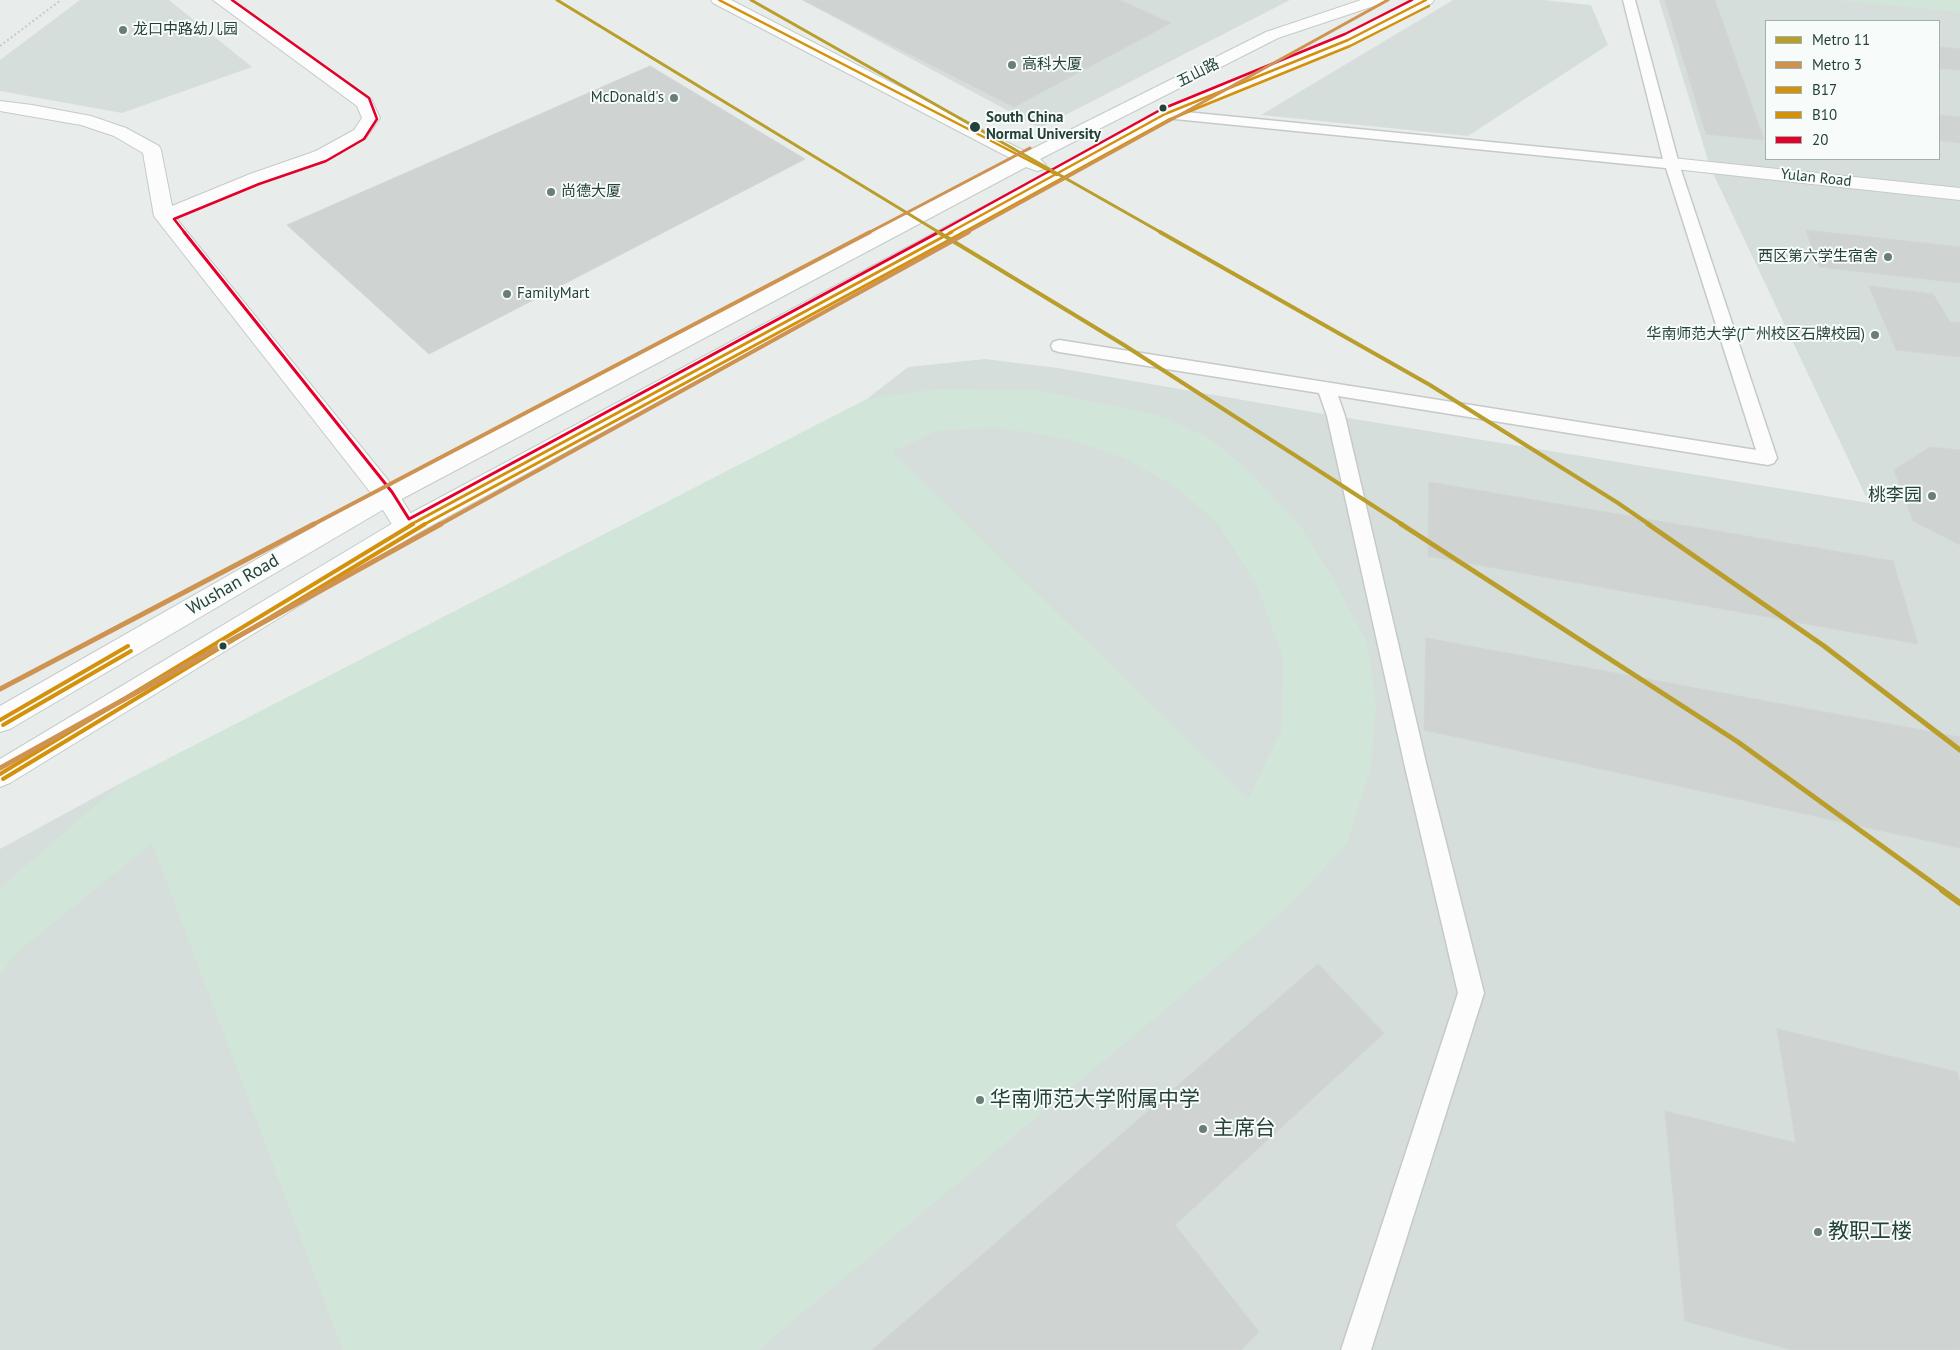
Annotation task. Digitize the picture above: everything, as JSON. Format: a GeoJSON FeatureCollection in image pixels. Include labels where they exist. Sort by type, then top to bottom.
{"type":"FeatureCollection","features":[{"type":"Feature","properties":{"kind":"main road"},"geometry":{"type":"LineString","coordinates":[[164,216],[257,178],[323,155],[360,134],[371,118],[365,103],[221,0]]}},
{"type":"Feature","properties":{"kind":"main road"},"geometry":{"type":"LineString","coordinates":[[719,0],[1025,160],[1057,174]]}},
{"type":"Feature","properties":{"kind":"main road","name":"五山路"},"geometry":{"type":"LineString","coordinates":[[1025,160],[1272,35],[1377,0]]}},
{"type":"Feature","properties":{"kind":"main road"},"geometry":{"type":"LineString","coordinates":[[0,774],[406,527],[1165,114],[1348,40],[1426,0]]}},
{"type":"Feature","properties":{"kind":"main road"},"geometry":{"type":"LineString","coordinates":[[0,106],[85,120],[120,132],[152,150],[164,216],[387,496],[406,527]]}},
{"type":"Feature","properties":{"kind":"main road","name":"Wushan Road"},"geometry":{"type":"LineString","coordinates":[[0,720],[387,496],[1025,160]]}},
{"type":"Feature","properties":{"kind":"main road","name":"Yulan Road"},"geometry":{"type":"LineString","coordinates":[[1672,164],[1960,194]]}},
{"type":"Feature","properties":{"kind":"lane"},"geometry":{"type":"LineString","coordinates":[[1059,346],[1768,458],[1672,164],[1629,0]]}},
{"type":"Feature","properties":{"kind":"lane"},"geometry":{"type":"LineString","coordinates":[[1165,114],[1672,164]]}},
{"type":"Feature","properties":{"kind":"lane"},"geometry":{"type":"LineString","coordinates":[[1326,388],[1336,416],[1416,767],[1471,993],[1356,1350]]}},
{"type":"Feature","properties":{"kind":"path"},"geometry":{"type":"LineString","coordinates":[[0,46],[61,0]]}},
{"type":"Feature","properties":{"kind":"shaded area","name":"龙口中路幼儿园"},"geometry":{"type":"Polygon","coordinates":[[[80,0],[169,0],[252,67],[122,113],[0,91],[0,60],[80,0]]]}},
{"type":"Feature","properties":{"kind":"shaded area","name":"高科大厦"},"geometry":{"type":"Polygon","coordinates":[[[802,0],[1290,0],[1040,128],[802,0]]]}},
{"type":"Feature","properties":{"kind":"shaded area"},"geometry":{"type":"Polygon","coordinates":[[[1453,0],[1544,0],[1591,5],[1608,45],[1468,136],[1261,115],[1453,0]]]}},
{"type":"Feature","properties":{"kind":"shaded area","name":"华南师范大学附属中学"},"geometry":{"type":"Polygon","coordinates":[[[1659,0],[1960,0],[1960,1350],[0,1350],[0,849],[123,782],[867,399],[908,367],[985,359],[1058,368],[1336,416],[1869,503],[1710,167],[1659,0]]]}},
{"type":"Feature","properties":{"kind":"green space"},"geometry":{"type":"Polygon","coordinates":[[[1836,0],[1960,0],[1960,12],[1836,0]]]}},
{"type":"Feature","properties":{"kind":"green space"},"geometry":{"type":"Polygon","coordinates":[[[940,389],[1036,390],[1157,415],[1209,438],[1244,467],[1300,525],[1330,574],[1367,642],[1376,706],[1370,771],[1346,845],[1290,905],[758,1350],[343,1350],[152,843],[15,954],[0,975],[0,888],[123,782],[867,399],[940,389]],[[994,427],[936,431],[892,452],[1248,799],[1282,729],[1283,657],[1257,586],[1219,525],[1178,488],[1124,458],[1069,439],[994,427]]]}},
{"type":"Feature","properties":{"kind":"building","name":"高科大厦"},"geometry":{"type":"Polygon","coordinates":[[[803,0],[1119,0],[1171,23],[1014,107],[803,0]]]}},
{"type":"Feature","properties":{"kind":"building"},"geometry":{"type":"Polygon","coordinates":[[[1665,0],[1715,0],[1764,140],[1706,134],[1665,0]]]}},
{"type":"Feature","properties":{"kind":"building"},"geometry":{"type":"Polygon","coordinates":[[[1940,47],[1960,49],[1960,70],[1940,68],[1940,47]]]}},
{"type":"Feature","properties":{"kind":"building","name":"尚德大厦"},"geometry":{"type":"Polygon","coordinates":[[[650,66],[805,159],[429,354],[287,225],[650,66]]]}},
{"type":"Feature","properties":{"kind":"building"},"geometry":{"type":"Polygon","coordinates":[[[1940,115],[1960,117],[1960,143],[1940,140],[1940,115]]]}},
{"type":"Feature","properties":{"kind":"building","name":"西区第六学生宿舍"},"geometry":{"type":"Polygon","coordinates":[[[1806,230],[1960,247],[1960,283],[1819,267],[1806,230]]]}},
{"type":"Feature","properties":{"kind":"building","name":"西区第六学生宿舍"},"geometry":{"type":"Polygon","coordinates":[[[1869,286],[1933,294],[1950,322],[1960,323],[1960,357],[1896,350],[1869,286]]]}},
{"type":"Feature","properties":{"kind":"building","name":"桃李园"},"geometry":{"type":"Polygon","coordinates":[[[1930,447],[1960,450],[1960,545],[1913,521],[1894,470],[1930,447]]]}},
{"type":"Feature","properties":{"kind":"building"},"geometry":{"type":"Polygon","coordinates":[[[1429,482],[1893,561],[1918,644],[1428,556],[1429,482]]]}},
{"type":"Feature","properties":{"kind":"building"},"geometry":{"type":"Polygon","coordinates":[[[1426,638],[1960,737],[1960,848],[1424,730],[1426,638]]]}},
{"type":"Feature","properties":{"kind":"building","name":"主席台"},"geometry":{"type":"Polygon","coordinates":[[[1318,964],[1384,1033],[1175,1225],[1259,1332],[1241,1350],[872,1350],[1318,964]]]}},
{"type":"Feature","properties":{"kind":"building","name":"教职工楼"},"geometry":{"type":"Polygon","coordinates":[[[1777,1029],[1957,1072],[1960,1084],[1960,1350],[1792,1350],[1685,1321],[1665,1111],[1796,1143],[1777,1029]]]}},
{"type":"Feature","properties":{"kind":"metro line","name":"11"},"geometry":{"type":"LineString","coordinates":[[557,0],[1124,345],[1738,742],[1960,903]]}},
{"type":"Feature","properties":{"kind":"metro line","name":"11"},"geometry":{"type":"LineString","coordinates":[[751,0],[1430,385],[1618,503],[1824,646],[1960,750]]}},
{"type":"Feature","properties":{"kind":"metro line","name":"3"},"geometry":{"type":"LineString","coordinates":[[0,768],[1388,0]]}},
{"type":"Feature","properties":{"kind":"metro line","name":"3"},"geometry":{"type":"LineString","coordinates":[[0,689],[1030,148]]}},
{"type":"Feature","properties":{"kind":"transit line","name":"20"},"geometry":{"type":"LineString","coordinates":[[232,0],[369,98],[377,119],[364,139],[326,161],[259,184],[174,219],[392,492],[409,519],[1054,170],[1162,109],[1345,34],[1412,0]]}},
{"type":"Feature","properties":{"kind":"transit line","name":"B17"},"geometry":{"type":"LineString","coordinates":[[719,0],[1057,175]]}},
{"type":"Feature","properties":{"kind":"transit line","name":"B17"},"geometry":{"type":"LineString","coordinates":[[0,774],[407,527],[1057,175],[1165,114],[1348,40],[1426,0]]}},
{"type":"Feature","properties":{"kind":"transit line","name":"B10"},"geometry":{"type":"LineString","coordinates":[[3,779],[410,532],[1168,120],[1350,46],[1429,6]]}},
{"type":"Feature","properties":{"kind":"transit line","name":"B17"},"geometry":{"type":"LineString","coordinates":[[0,720],[128,646]]}},
{"type":"Feature","properties":{"kind":"transit line","name":"B10"},"geometry":{"type":"LineString","coordinates":[[3,725],[131,651]]}},
{"type":"Feature","properties":{"kind":"place","name":"龙口中路幼儿园"},"geometry":{"type":"Point","coordinates":[123,30]}},
{"type":"Feature","properties":{"kind":"place","name":"高科大厦"},"geometry":{"type":"Point","coordinates":[1012,65]}},
{"type":"Feature","properties":{"kind":"place","name":"McDonald's"},"geometry":{"type":"Point","coordinates":[674,98]}},
{"type":"Feature","properties":{"kind":"place","name":"South China Normal University"},"geometry":{"type":"Point","coordinates":[975,127]}},
{"type":"Feature","properties":{"kind":"place","name":"尚德大厦"},"geometry":{"type":"Point","coordinates":[551,192]}},
{"type":"Feature","properties":{"kind":"place","name":"西区第六学生宿舍"},"geometry":{"type":"Point","coordinates":[1888,257]}},
{"type":"Feature","properties":{"kind":"place","name":"FamilyMart"},"geometry":{"type":"Point","coordinates":[507,294]}},
{"type":"Feature","properties":{"kind":"place","name":"华南师范大学(广州校区石牌校园)"},"geometry":{"type":"Point","coordinates":[1875,335]}},
{"type":"Feature","properties":{"kind":"place","name":"桃李园"},"geometry":{"type":"Point","coordinates":[1932,496]}},
{"type":"Feature","properties":{"kind":"place","name":"华南师范大学附属中学"},"geometry":{"type":"Point","coordinates":[980,1100]}},
{"type":"Feature","properties":{"kind":"place","name":"主席台"},"geometry":{"type":"Point","coordinates":[1203,1129]}},
{"type":"Feature","properties":{"kind":"place","name":"教职工楼"},"geometry":{"type":"Point","coordinates":[1818,1232]}}]}
